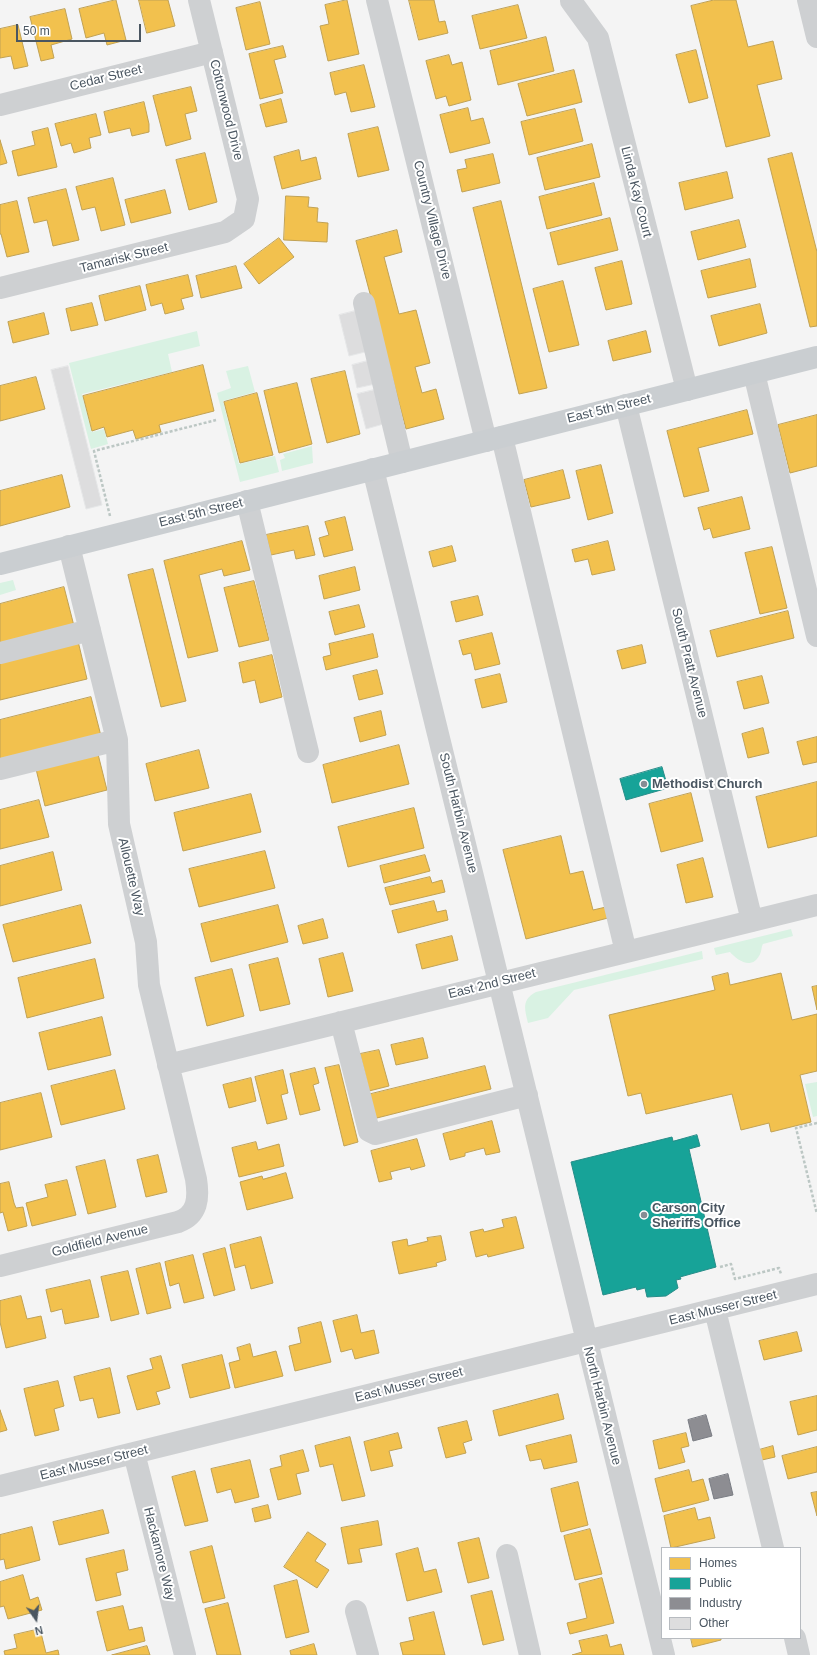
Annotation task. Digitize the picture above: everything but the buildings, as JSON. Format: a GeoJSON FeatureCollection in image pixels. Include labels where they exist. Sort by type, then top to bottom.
{"type":"FeatureCollection","features":[{"type":"Feature","properties":{"kind":"main road","name":"East 5th Street"},"geometry":{"type":"LineString","coordinates":[[0,564],[817,357]]}},
{"type":"Feature","properties":{"kind":"street","name":"Cottonwood Drive"},"geometry":{"type":"LineString","coordinates":[[199,0],[248,199],[244,219]]}},
{"type":"Feature","properties":{"kind":"street","name":"Country Village Drive"},"geometry":{"type":"LineString","coordinates":[[377,0],[494,439],[626,952]]}},
{"type":"Feature","properties":{"kind":"street"},"geometry":{"type":"LineString","coordinates":[[808,0],[817,37]]}},
{"type":"Feature","properties":{"kind":"street","name":"Linda Kay Court"},"geometry":{"type":"LineString","coordinates":[[571,1],[598,38],[687,390]]}},
{"type":"Feature","properties":{"kind":"street","name":"Cedar Street"},"geometry":{"type":"LineString","coordinates":[[0,105],[212,52]]}},
{"type":"Feature","properties":{"kind":"street","name":"Tamarisk Street"},"geometry":{"type":"LineString","coordinates":[[0,288],[225,232],[244,219]]}},
{"type":"Feature","properties":{"kind":"street"},"geometry":{"type":"LineString","coordinates":[[364,303],[402,462]]}},
{"type":"Feature","properties":{"kind":"street"},"geometry":{"type":"LineString","coordinates":[[754,373],[817,636]]}},
{"type":"Feature","properties":{"kind":"street","name":"South Pratt Avenue"},"geometry":{"type":"LineString","coordinates":[[626,405],[752,921]]}},
{"type":"Feature","properties":{"kind":"street","name":"South Harbin Avenue"},"geometry":{"type":"LineString","coordinates":[[373,469],[542,1156]]}},
{"type":"Feature","properties":{"kind":"street"},"geometry":{"type":"LineString","coordinates":[[247,501],[308,752]]}},
{"type":"Feature","properties":{"kind":"street","name":"Allouette Way"},"geometry":{"type":"LineString","coordinates":[[69,546],[117,740],[118,824],[146,942],[149,985],[196,1179],[198,1195],[195,1208]]}},
{"type":"Feature","properties":{"kind":"street"},"geometry":{"type":"LineString","coordinates":[[0,653],[90,630]]}},
{"type":"Feature","properties":{"kind":"street"},"geometry":{"type":"LineString","coordinates":[[0,769],[117,740]]}},
{"type":"Feature","properties":{"kind":"street","name":"East 2nd Street"},"geometry":{"type":"LineString","coordinates":[[168,1065],[817,905]]}},
{"type":"Feature","properties":{"kind":"street"},"geometry":{"type":"LineString","coordinates":[[341,1022],[369,1131],[375,1134],[527,1095]]}},
{"type":"Feature","properties":{"kind":"street","name":"North Harbin Avenue"},"geometry":{"type":"LineString","coordinates":[[542,1156],[586,1342],[664,1655]]}},
{"type":"Feature","properties":{"kind":"street","name":"Goldfield Avenue"},"geometry":{"type":"LineString","coordinates":[[0,1266],[178,1222],[189,1217],[195,1208]]}},
{"type":"Feature","properties":{"kind":"street","name":"East Musser Street"},"geometry":{"type":"LineString","coordinates":[[0,1486],[817,1284]]}},
{"type":"Feature","properties":{"kind":"street"},"geometry":{"type":"LineString","coordinates":[[715,1310],[773,1547]]}},
{"type":"Feature","properties":{"kind":"street","name":"Hackamore Way"},"geometry":{"type":"LineString","coordinates":[[134,1453],[185,1655]]}},
{"type":"Feature","properties":{"kind":"street"},"geometry":{"type":"LineString","coordinates":[[507,1555],[530,1655]]}},
{"type":"Feature","properties":{"kind":"street"},"geometry":{"type":"LineString","coordinates":[[356,1612],[368,1655]]}},
{"type":"Feature","properties":{"kind":"street"},"geometry":{"type":"LineString","coordinates":[[795,1639],[799,1655]]}},
{"type":"Feature","properties":{"kind":"path"},"geometry":{"type":"LineString","coordinates":[[110,516],[94,451],[216,420]]}},
{"type":"Feature","properties":{"kind":"path"},"geometry":{"type":"LineString","coordinates":[[817,1123],[796,1128],[817,1214]]}},
{"type":"Feature","properties":{"kind":"path"},"geometry":{"type":"LineString","coordinates":[[720,1266],[731,1264],[735,1279],[779,1268],[781,1276]]}},
{"type":"Feature","properties":{"kind":"green space"},"geometry":{"type":"Polygon","coordinates":[[[197,331],[200,346],[168,354],[172,372],[82,394],[92,432],[104,429],[108,444],[91,449],[69,363],[197,331]]]}},
{"type":"Feature","properties":{"kind":"green space"},"geometry":{"type":"Polygon","coordinates":[[[248,366],[255,392],[223,401],[239,464],[275,456],[279,472],[240,482],[217,393],[231,388],[226,371],[248,366]]]}},
{"type":"Feature","properties":{"kind":"green space"},"geometry":{"type":"Polygon","coordinates":[[[312,446],[313,463],[282,471],[280,460],[285,458],[283,454],[312,446]]]}},
{"type":"Feature","properties":{"kind":"green space"},"geometry":{"type":"Polygon","coordinates":[[[13,580],[16,590],[0,595],[0,583],[13,580]]]}},
{"type":"Feature","properties":{"kind":"green space"},"geometry":{"type":"Polygon","coordinates":[[[791,929],[793,936],[763,944],[760,954],[756,960],[752,962],[744,962],[736,958],[730,952],[716,955],[714,948],[791,929]]]}},
{"type":"Feature","properties":{"kind":"green space"},"geometry":{"type":"Polygon","coordinates":[[[702,951],[703,959],[574,990],[548,1018],[528,1023],[525,1005],[528,998],[536,992],[702,951]]]}},
{"type":"Feature","properties":{"kind":"green space"},"geometry":{"type":"Polygon","coordinates":[[[817,1082],[817,1116],[813,1117],[805,1084],[817,1082]]]}},
{"type":"Feature","properties":{"kind":"place","name":"Methodist Church"},"geometry":{"type":"Point","coordinates":[644,784]}},
{"type":"Feature","properties":{"kind":"place","name":"Carson City Sheriffs Office"},"geometry":{"type":"Point","coordinates":[644,1215]}}]}
